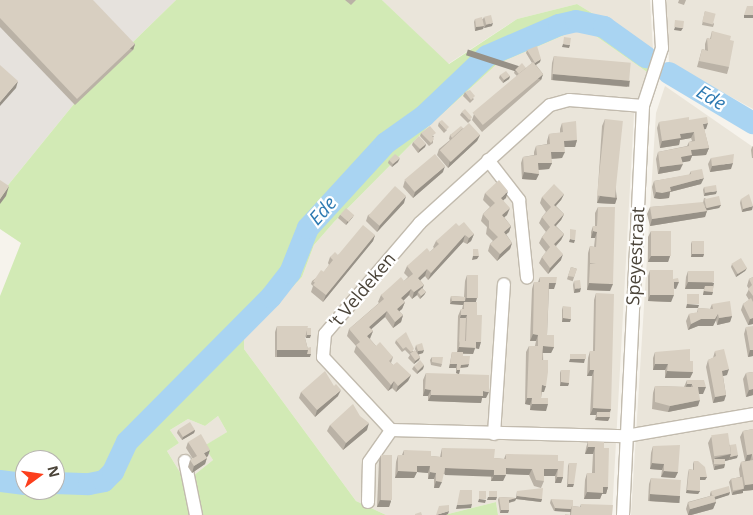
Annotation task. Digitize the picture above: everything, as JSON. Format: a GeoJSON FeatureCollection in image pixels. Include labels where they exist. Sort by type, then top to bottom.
{"type":"FeatureCollection","features":[{"type":"Feature","properties":{"kind":"street","name":"Speyestraat"},"geometry":{"type":"LineString","coordinates":[[623,515],[643,106],[662,48],[658,0]]}},
{"type":"Feature","properties":{"kind":"street","name":"'t Veldeken"},"geometry":{"type":"LineString","coordinates":[[391,430],[323,357],[325,334],[420,223],[550,105],[569,100],[643,106]]}},
{"type":"Feature","properties":{"kind":"street"},"geometry":{"type":"LineString","coordinates":[[488,160],[519,200],[527,278]]}},
{"type":"Feature","properties":{"kind":"street"},"geometry":{"type":"LineString","coordinates":[[494,434],[504,284]]}},
{"type":"Feature","properties":{"kind":"street"},"geometry":{"type":"LineString","coordinates":[[368,502],[369,462],[391,430],[626,436],[753,414]]}},
{"type":"Feature","properties":{"kind":"street"},"geometry":{"type":"LineString","coordinates":[[185,462],[196,515]]}},
{"type":"Feature","properties":{"kind":"shaded area"},"geometry":{"type":"Polygon","coordinates":[[[0,0],[176,0],[91,83],[0,195],[0,0]]]}},
{"type":"Feature","properties":{"kind":"shaded area"},"geometry":{"type":"Polygon","coordinates":[[[382,0],[650,0],[653,50],[577,4],[517,19],[448,64],[382,0]]]}},
{"type":"Feature","properties":{"kind":"shaded area"},"geometry":{"type":"Polygon","coordinates":[[[666,0],[753,0],[753,109],[669,63],[666,0]]]}},
{"type":"Feature","properties":{"kind":"shaded area"},"geometry":{"type":"Polygon","coordinates":[[[583,27],[647,72],[634,114],[612,515],[498,515],[496,502],[444,515],[386,515],[356,501],[244,349],[244,337],[302,277],[314,245],[334,222],[430,125],[497,64],[583,27]]]}},
{"type":"Feature","properties":{"kind":"shaded area"},"geometry":{"type":"Polygon","coordinates":[[[665,86],[753,147],[753,515],[631,515],[656,113],[665,86]]]}},
{"type":"Feature","properties":{"kind":"shaded area"},"geometry":{"type":"Polygon","coordinates":[[[218,416],[227,432],[205,446],[213,460],[193,476],[184,479],[167,451],[179,443],[170,430],[188,419],[205,426],[218,416]]]}},
{"type":"Feature","properties":{"kind":"green space"},"geometry":{"type":"Polygon","coordinates":[[[176,0],[382,0],[449,64],[517,19],[577,4],[653,50],[647,72],[583,27],[497,64],[430,125],[334,222],[314,245],[302,277],[244,337],[244,349],[356,501],[386,515],[201,515],[193,476],[213,460],[204,446],[227,432],[218,416],[205,426],[188,419],[170,430],[179,443],[167,451],[184,479],[190,515],[0,515],[0,491],[15,491],[15,500],[65,500],[65,492],[90,492],[106,488],[117,477],[145,427],[197,375],[189,367],[144,413],[98,474],[84,479],[65,478],[65,450],[15,450],[15,477],[0,475],[0,296],[21,243],[0,229],[0,195],[91,83],[176,0]]]}},
{"type":"Feature","properties":{"kind":"green space"},"geometry":{"type":"Polygon","coordinates":[[[496,502],[498,515],[444,515],[496,502]]]}},
{"type":"Feature","properties":{"kind":"building"},"geometry":{"type":"Polygon","coordinates":[[[0,0],[93,0],[135,44],[77,99],[0,18],[0,0]]]}},
{"type":"Feature","properties":{"kind":"building"},"geometry":{"type":"Polygon","coordinates":[[[747,6],[753,6],[753,15],[744,15],[747,6]]]}},
{"type":"Feature","properties":{"kind":"building"},"geometry":{"type":"Polygon","coordinates":[[[705,11],[716,14],[713,24],[702,22],[705,11]]]}},
{"type":"Feature","properties":{"kind":"building"},"geometry":{"type":"Polygon","coordinates":[[[491,15],[493,23],[486,24],[484,17],[491,15]]]}},
{"type":"Feature","properties":{"kind":"building"},"geometry":{"type":"Polygon","coordinates":[[[482,17],[484,26],[476,27],[475,19],[482,17]]]}},
{"type":"Feature","properties":{"kind":"building"},"geometry":{"type":"Polygon","coordinates":[[[675,20],[684,21],[683,28],[674,27],[675,20]]]}},
{"type":"Feature","properties":{"kind":"building"},"geometry":{"type":"Polygon","coordinates":[[[712,31],[731,36],[730,40],[734,41],[729,67],[699,61],[702,49],[708,51],[707,38],[711,39],[712,31]]]}},
{"type":"Feature","properties":{"kind":"building"},"geometry":{"type":"Polygon","coordinates":[[[564,37],[571,38],[570,45],[563,44],[564,37]]]}},
{"type":"Feature","properties":{"kind":"building"},"geometry":{"type":"Polygon","coordinates":[[[537,46],[541,59],[535,63],[527,50],[537,46]]]}},
{"type":"Feature","properties":{"kind":"building"},"geometry":{"type":"Polygon","coordinates":[[[554,56],[631,63],[629,81],[552,74],[554,56]]]}},
{"type":"Feature","properties":{"kind":"building"},"geometry":{"type":"Polygon","coordinates":[[[533,62],[543,74],[483,125],[472,113],[533,62]]]}},
{"type":"Feature","properties":{"kind":"building"},"geometry":{"type":"Polygon","coordinates":[[[522,63],[526,68],[519,74],[515,70],[522,63]]]}},
{"type":"Feature","properties":{"kind":"building"},"geometry":{"type":"Polygon","coordinates":[[[0,65],[18,81],[0,102],[0,65]]]}},
{"type":"Feature","properties":{"kind":"building"},"geometry":{"type":"Polygon","coordinates":[[[506,71],[510,76],[504,80],[500,75],[506,71]]]}},
{"type":"Feature","properties":{"kind":"building"},"geometry":{"type":"Polygon","coordinates":[[[470,90],[475,96],[471,100],[465,92],[470,90]]]}},
{"type":"Feature","properties":{"kind":"building"},"geometry":{"type":"Polygon","coordinates":[[[465,109],[472,117],[469,120],[462,112],[465,109]]]}},
{"type":"Feature","properties":{"kind":"building"},"geometry":{"type":"Polygon","coordinates":[[[689,117],[689,120],[707,117],[708,123],[703,124],[709,148],[691,150],[692,155],[681,157],[683,164],[660,167],[658,152],[689,146],[689,142],[695,141],[694,132],[680,134],[681,138],[662,141],[659,122],[689,117]]]}},
{"type":"Feature","properties":{"kind":"building"},"geometry":{"type":"Polygon","coordinates":[[[605,119],[623,121],[615,197],[597,196],[605,119]]]}},
{"type":"Feature","properties":{"kind":"building"},"geometry":{"type":"Polygon","coordinates":[[[442,120],[449,127],[446,130],[439,122],[442,120]]]}},
{"type":"Feature","properties":{"kind":"building"},"geometry":{"type":"Polygon","coordinates":[[[576,121],[577,140],[564,141],[565,152],[551,152],[552,163],[538,163],[539,174],[524,172],[523,157],[537,155],[536,146],[550,144],[549,134],[563,132],[562,123],[576,121]]]}},
{"type":"Feature","properties":{"kind":"building"},"geometry":{"type":"Polygon","coordinates":[[[469,123],[480,135],[451,162],[440,150],[469,123]]]}},
{"type":"Feature","properties":{"kind":"building"},"geometry":{"type":"Polygon","coordinates":[[[430,126],[436,133],[432,136],[434,139],[431,143],[421,133],[430,126]]]}},
{"type":"Feature","properties":{"kind":"building"},"geometry":{"type":"Polygon","coordinates":[[[461,126],[463,128],[452,138],[450,135],[461,126]]]}},
{"type":"Feature","properties":{"kind":"building"},"geometry":{"type":"Polygon","coordinates":[[[419,136],[426,144],[420,149],[413,142],[419,136]]]}},
{"type":"Feature","properties":{"kind":"building"},"geometry":{"type":"Polygon","coordinates":[[[395,154],[400,158],[393,164],[389,160],[395,154]]]}},
{"type":"Feature","properties":{"kind":"building"},"geometry":{"type":"Polygon","coordinates":[[[435,154],[445,166],[415,192],[404,180],[435,154]]]}},
{"type":"Feature","properties":{"kind":"building"},"geometry":{"type":"Polygon","coordinates":[[[734,154],[733,163],[712,166],[711,158],[734,154]]]}},
{"type":"Feature","properties":{"kind":"building"},"geometry":{"type":"Polygon","coordinates":[[[702,169],[704,178],[670,187],[671,191],[656,192],[654,181],[691,174],[691,171],[702,169]]]}},
{"type":"Feature","properties":{"kind":"building"},"geometry":{"type":"Polygon","coordinates":[[[0,180],[9,186],[0,199],[0,180]]]}},
{"type":"Feature","properties":{"kind":"building"},"geometry":{"type":"Polygon","coordinates":[[[499,180],[508,191],[501,198],[510,208],[502,215],[511,226],[504,232],[512,243],[500,254],[490,244],[498,237],[489,228],[489,221],[483,214],[495,203],[485,193],[499,180]]]}},
{"type":"Feature","properties":{"kind":"building"},"geometry":{"type":"Polygon","coordinates":[[[554,184],[564,194],[554,205],[564,214],[554,225],[564,234],[554,244],[563,254],[550,268],[542,257],[550,247],[542,237],[550,227],[542,217],[551,207],[542,197],[554,184]]]}},
{"type":"Feature","properties":{"kind":"building"},"geometry":{"type":"Polygon","coordinates":[[[716,185],[717,191],[705,193],[704,187],[716,185]]]}},
{"type":"Feature","properties":{"kind":"building"},"geometry":{"type":"Polygon","coordinates":[[[395,186],[406,196],[379,226],[368,216],[395,186]]]}},
{"type":"Feature","properties":{"kind":"building"},"geometry":{"type":"Polygon","coordinates":[[[749,194],[753,206],[743,209],[741,199],[749,194]]]}},
{"type":"Feature","properties":{"kind":"building"},"geometry":{"type":"Polygon","coordinates":[[[719,196],[721,205],[706,208],[704,199],[719,196]]]}},
{"type":"Feature","properties":{"kind":"building"},"geometry":{"type":"Polygon","coordinates":[[[703,202],[707,211],[652,219],[650,207],[703,202]]]}},
{"type":"Feature","properties":{"kind":"building"},"geometry":{"type":"Polygon","coordinates":[[[598,207],[615,207],[613,284],[589,283],[590,264],[596,264],[590,263],[590,246],[596,247],[597,232],[593,231],[593,226],[597,226],[598,207]]]}},
{"type":"Feature","properties":{"kind":"building"},"geometry":{"type":"Polygon","coordinates":[[[346,208],[354,215],[348,222],[340,215],[346,208]]]}},
{"type":"Feature","properties":{"kind":"building"},"geometry":{"type":"Polygon","coordinates":[[[464,222],[474,234],[469,238],[465,235],[431,273],[427,269],[418,278],[424,285],[414,292],[411,289],[401,298],[405,302],[397,309],[403,315],[395,322],[387,311],[369,327],[373,331],[367,336],[376,346],[380,342],[393,357],[389,361],[393,365],[397,362],[411,375],[398,386],[394,381],[391,385],[356,345],[360,342],[349,329],[384,299],[381,295],[401,277],[404,281],[413,274],[407,266],[427,248],[430,252],[439,244],[436,241],[456,223],[459,226],[464,222]]]}},
{"type":"Feature","properties":{"kind":"building"},"geometry":{"type":"Polygon","coordinates":[[[363,225],[375,235],[326,295],[313,285],[333,260],[330,257],[335,252],[338,255],[363,225]]]}},
{"type":"Feature","properties":{"kind":"building"},"geometry":{"type":"Polygon","coordinates":[[[570,229],[576,230],[575,240],[570,239],[570,229]]]}},
{"type":"Feature","properties":{"kind":"building"},"geometry":{"type":"Polygon","coordinates":[[[651,231],[671,231],[671,256],[651,256],[651,231]]]}},
{"type":"Feature","properties":{"kind":"building"},"geometry":{"type":"Polygon","coordinates":[[[692,241],[704,241],[704,254],[692,254],[692,241]]]}},
{"type":"Feature","properties":{"kind":"building"},"geometry":{"type":"Polygon","coordinates":[[[473,249],[478,249],[479,256],[473,256],[473,249]]]}},
{"type":"Feature","properties":{"kind":"building"},"geometry":{"type":"Polygon","coordinates":[[[741,258],[747,268],[738,274],[732,264],[741,258]]]}},
{"type":"Feature","properties":{"kind":"building"},"geometry":{"type":"Polygon","coordinates":[[[571,267],[577,269],[574,277],[568,276],[571,267]]]}},
{"type":"Feature","properties":{"kind":"building"},"geometry":{"type":"Polygon","coordinates":[[[321,270],[324,272],[316,284],[313,282],[321,270]]]}},
{"type":"Feature","properties":{"kind":"building"},"geometry":{"type":"Polygon","coordinates":[[[650,270],[673,270],[673,279],[678,278],[679,282],[674,282],[674,295],[650,295],[650,270]]]}},
{"type":"Feature","properties":{"kind":"building"},"geometry":{"type":"Polygon","coordinates":[[[688,271],[714,271],[714,282],[688,282],[688,271]]]}},
{"type":"Feature","properties":{"kind":"building"},"geometry":{"type":"Polygon","coordinates":[[[467,275],[478,275],[478,298],[467,298],[467,275]]]}},
{"type":"Feature","properties":{"kind":"building"},"geometry":{"type":"Polygon","coordinates":[[[540,277],[557,277],[556,283],[549,283],[547,335],[554,335],[554,347],[543,346],[542,360],[548,360],[548,372],[546,386],[542,385],[541,398],[548,398],[548,404],[532,404],[532,398],[527,398],[529,346],[538,346],[538,335],[533,334],[534,282],[540,282],[540,277]]]}},
{"type":"Feature","properties":{"kind":"building"},"geometry":{"type":"Polygon","coordinates":[[[753,277],[753,296],[748,289],[752,285],[749,279],[753,277]]]}},
{"type":"Feature","properties":{"kind":"building"},"geometry":{"type":"Polygon","coordinates":[[[580,280],[581,288],[575,289],[574,281],[580,280]]]}},
{"type":"Feature","properties":{"kind":"building"},"geometry":{"type":"Polygon","coordinates":[[[705,286],[713,286],[713,292],[704,291],[705,286]]]}},
{"type":"Feature","properties":{"kind":"building"},"geometry":{"type":"Polygon","coordinates":[[[422,288],[426,292],[421,296],[418,292],[422,288]]]}},
{"type":"Feature","properties":{"kind":"building"},"geometry":{"type":"Polygon","coordinates":[[[596,293],[614,294],[611,409],[593,408],[594,370],[590,370],[590,351],[595,351],[596,293]]]}},
{"type":"Feature","properties":{"kind":"building"},"geometry":{"type":"Polygon","coordinates":[[[687,294],[699,294],[699,304],[687,304],[687,294]]]}},
{"type":"Feature","properties":{"kind":"building"},"geometry":{"type":"Polygon","coordinates":[[[451,296],[465,297],[465,301],[452,301],[451,296]]]}},
{"type":"Feature","properties":{"kind":"building"},"geometry":{"type":"Polygon","coordinates":[[[751,298],[753,302],[753,318],[750,319],[743,304],[751,298]]]}},
{"type":"Feature","properties":{"kind":"building"},"geometry":{"type":"Polygon","coordinates":[[[730,301],[732,316],[719,318],[718,314],[715,319],[701,319],[691,324],[689,314],[698,312],[698,308],[713,309],[712,304],[730,301]]]}},
{"type":"Feature","properties":{"kind":"building"},"geometry":{"type":"Polygon","coordinates":[[[464,302],[477,302],[477,315],[482,315],[481,342],[476,342],[476,348],[459,347],[460,341],[466,341],[467,315],[461,315],[461,309],[464,309],[464,302]]]}},
{"type":"Feature","properties":{"kind":"building"},"geometry":{"type":"Polygon","coordinates":[[[563,306],[571,307],[571,319],[563,318],[563,306]]]}},
{"type":"Feature","properties":{"kind":"building"},"geometry":{"type":"Polygon","coordinates":[[[460,318],[466,318],[465,341],[460,341],[459,344],[460,318]]]}},
{"type":"Feature","properties":{"kind":"building"},"geometry":{"type":"Polygon","coordinates":[[[277,326],[308,326],[305,338],[308,350],[277,350],[277,326]]]}},
{"type":"Feature","properties":{"kind":"building"},"geometry":{"type":"Polygon","coordinates":[[[753,326],[753,350],[750,350],[746,327],[753,326]]]}},
{"type":"Feature","properties":{"kind":"building"},"geometry":{"type":"Polygon","coordinates":[[[307,328],[311,328],[311,335],[307,335],[307,328]]]}},
{"type":"Feature","properties":{"kind":"building"},"geometry":{"type":"Polygon","coordinates":[[[406,332],[414,349],[411,352],[406,347],[403,349],[396,340],[406,332]]]}},
{"type":"Feature","properties":{"kind":"building"},"geometry":{"type":"Polygon","coordinates":[[[422,343],[424,350],[418,351],[416,345],[422,343]]]}},
{"type":"Feature","properties":{"kind":"building"},"geometry":{"type":"Polygon","coordinates":[[[311,347],[311,354],[307,354],[307,348],[311,347]]]}},
{"type":"Feature","properties":{"kind":"building"},"geometry":{"type":"Polygon","coordinates":[[[690,349],[690,361],[693,361],[693,372],[667,371],[668,364],[655,364],[655,352],[690,349]]]}},
{"type":"Feature","properties":{"kind":"building"},"geometry":{"type":"Polygon","coordinates":[[[724,349],[729,369],[722,371],[726,395],[715,397],[708,360],[716,356],[715,351],[724,349]]]}},
{"type":"Feature","properties":{"kind":"building"},"geometry":{"type":"Polygon","coordinates":[[[415,350],[420,357],[415,361],[410,354],[415,350]]]}},
{"type":"Feature","properties":{"kind":"building"},"geometry":{"type":"Polygon","coordinates":[[[452,352],[463,352],[463,356],[470,356],[469,364],[461,365],[460,370],[457,370],[457,364],[450,364],[452,352]]]}},
{"type":"Feature","properties":{"kind":"building"},"geometry":{"type":"Polygon","coordinates":[[[570,354],[586,354],[586,359],[570,359],[570,354]]]}},
{"type":"Feature","properties":{"kind":"building"},"geometry":{"type":"Polygon","coordinates":[[[432,357],[443,357],[442,364],[432,362],[432,357]]]}},
{"type":"Feature","properties":{"kind":"building"},"geometry":{"type":"Polygon","coordinates":[[[420,360],[424,365],[418,371],[414,366],[420,360]]]}},
{"type":"Feature","properties":{"kind":"building"},"geometry":{"type":"Polygon","coordinates":[[[561,370],[570,370],[569,383],[561,382],[561,370]]]}},
{"type":"Feature","properties":{"kind":"building"},"geometry":{"type":"Polygon","coordinates":[[[325,371],[334,386],[336,384],[341,390],[317,410],[301,392],[325,371]]]}},
{"type":"Feature","properties":{"kind":"building"},"geometry":{"type":"Polygon","coordinates":[[[753,372],[753,389],[749,390],[746,373],[753,372]]]}},
{"type":"Feature","properties":{"kind":"building"},"geometry":{"type":"Polygon","coordinates":[[[426,373],[489,375],[489,392],[483,391],[483,396],[431,395],[431,390],[425,389],[426,373]]]}},
{"type":"Feature","properties":{"kind":"building"},"geometry":{"type":"Polygon","coordinates":[[[687,380],[704,380],[706,387],[698,387],[700,400],[670,406],[655,402],[655,386],[693,387],[692,384],[687,384],[687,380]]]}},
{"type":"Feature","properties":{"kind":"building"},"geometry":{"type":"Polygon","coordinates":[[[353,404],[360,416],[369,423],[346,443],[330,425],[353,404]]]}},
{"type":"Feature","properties":{"kind":"building"},"geometry":{"type":"Polygon","coordinates":[[[597,412],[610,412],[610,417],[597,417],[597,412]]]}},
{"type":"Feature","properties":{"kind":"building"},"geometry":{"type":"Polygon","coordinates":[[[190,422],[195,430],[183,437],[178,429],[190,422]]]}},
{"type":"Feature","properties":{"kind":"building"},"geometry":{"type":"Polygon","coordinates":[[[753,429],[753,460],[752,454],[747,455],[743,431],[753,429]]]}},
{"type":"Feature","properties":{"kind":"building"},"geometry":{"type":"Polygon","coordinates":[[[728,433],[731,454],[714,456],[711,435],[728,433]]]}},
{"type":"Feature","properties":{"kind":"building"},"geometry":{"type":"Polygon","coordinates":[[[201,434],[210,450],[204,453],[207,458],[194,466],[190,460],[197,456],[188,442],[201,434]]]}},
{"type":"Feature","properties":{"kind":"building"},"geometry":{"type":"Polygon","coordinates":[[[588,441],[604,442],[604,448],[609,448],[608,487],[603,487],[603,493],[587,492],[587,473],[595,473],[595,447],[588,447],[588,441]]]}},
{"type":"Feature","properties":{"kind":"building"},"geometry":{"type":"Polygon","coordinates":[[[736,444],[738,455],[730,457],[730,445],[736,444]]]}},
{"type":"Feature","properties":{"kind":"building"},"geometry":{"type":"Polygon","coordinates":[[[680,445],[678,472],[664,471],[664,464],[652,463],[653,446],[680,445]]]}},
{"type":"Feature","properties":{"kind":"building"},"geometry":{"type":"Polygon","coordinates":[[[442,448],[495,449],[494,458],[506,459],[506,454],[558,455],[558,461],[564,461],[563,477],[557,477],[558,469],[544,469],[544,481],[536,480],[532,469],[506,468],[506,475],[494,475],[494,470],[445,468],[442,482],[436,481],[436,473],[430,472],[430,466],[417,466],[417,472],[398,471],[398,455],[404,455],[404,450],[431,451],[431,456],[442,457],[442,448]]]}},
{"type":"Feature","properties":{"kind":"building"},"geometry":{"type":"Polygon","coordinates":[[[381,455],[392,455],[392,500],[381,500],[381,455]]]}},
{"type":"Feature","properties":{"kind":"building"},"geometry":{"type":"Polygon","coordinates":[[[714,459],[725,459],[725,464],[714,464],[714,459]]]}},
{"type":"Feature","properties":{"kind":"building"},"geometry":{"type":"Polygon","coordinates":[[[753,460],[753,484],[745,485],[741,462],[753,460]]]}},
{"type":"Feature","properties":{"kind":"building"},"geometry":{"type":"Polygon","coordinates":[[[694,461],[698,461],[705,467],[707,477],[700,477],[700,491],[687,490],[689,469],[694,470],[694,461]]]}},
{"type":"Feature","properties":{"kind":"building"},"geometry":{"type":"Polygon","coordinates":[[[569,463],[577,463],[574,484],[568,484],[569,463]]]}},
{"type":"Feature","properties":{"kind":"building"},"geometry":{"type":"Polygon","coordinates":[[[742,477],[744,489],[733,491],[731,479],[742,477]]]}},
{"type":"Feature","properties":{"kind":"building"},"geometry":{"type":"Polygon","coordinates":[[[651,478],[681,480],[680,496],[650,494],[651,478]]]}},
{"type":"Feature","properties":{"kind":"building"},"geometry":{"type":"Polygon","coordinates":[[[729,486],[730,492],[714,497],[712,495],[711,491],[729,486]]]}},
{"type":"Feature","properties":{"kind":"building"},"geometry":{"type":"Polygon","coordinates":[[[543,488],[542,499],[517,496],[517,491],[543,488]]]}},
{"type":"Feature","properties":{"kind":"building"},"geometry":{"type":"Polygon","coordinates":[[[460,490],[472,490],[472,504],[457,505],[460,490]]]}},
{"type":"Feature","properties":{"kind":"building"},"geometry":{"type":"Polygon","coordinates":[[[479,491],[486,491],[486,499],[479,499],[479,491]]]}},
{"type":"Feature","properties":{"kind":"building"},"geometry":{"type":"Polygon","coordinates":[[[489,491],[497,491],[497,497],[489,497],[489,491]]]}},
{"type":"Feature","properties":{"kind":"building"},"geometry":{"type":"Polygon","coordinates":[[[714,495],[716,502],[690,509],[688,502],[714,495]]]}},
{"type":"Feature","properties":{"kind":"building"},"geometry":{"type":"Polygon","coordinates":[[[499,497],[516,498],[509,500],[509,510],[501,510],[499,497]]]}},
{"type":"Feature","properties":{"kind":"building"},"geometry":{"type":"Polygon","coordinates":[[[551,499],[573,500],[573,506],[571,509],[555,508],[551,499]]]}},
{"type":"Feature","properties":{"kind":"building"},"geometry":{"type":"Polygon","coordinates":[[[581,504],[613,505],[612,515],[571,515],[572,506],[581,507],[581,504]]]}},
{"type":"Feature","properties":{"kind":"building"},"geometry":{"type":"Polygon","coordinates":[[[449,505],[449,511],[436,515],[439,506],[449,505]]]}},
{"type":"Feature","properties":{"kind":"waterway","name":"Ede"},"geometry":{"type":"LineString","coordinates":[[65,483],[89,484],[104,481],[113,472],[127,442],[271,297],[290,273],[308,228],[386,143],[424,116],[487,56],[559,25],[576,21],[604,27],[646,57]]}},
{"type":"Feature","properties":{"kind":"waterway","name":"Ede"},"geometry":{"type":"LineString","coordinates":[[669,73],[753,123]]}},
{"type":"Feature","properties":{"kind":"waterway","name":"Ede"},"geometry":{"type":"LineString","coordinates":[[0,481],[15,483]]}}]}
